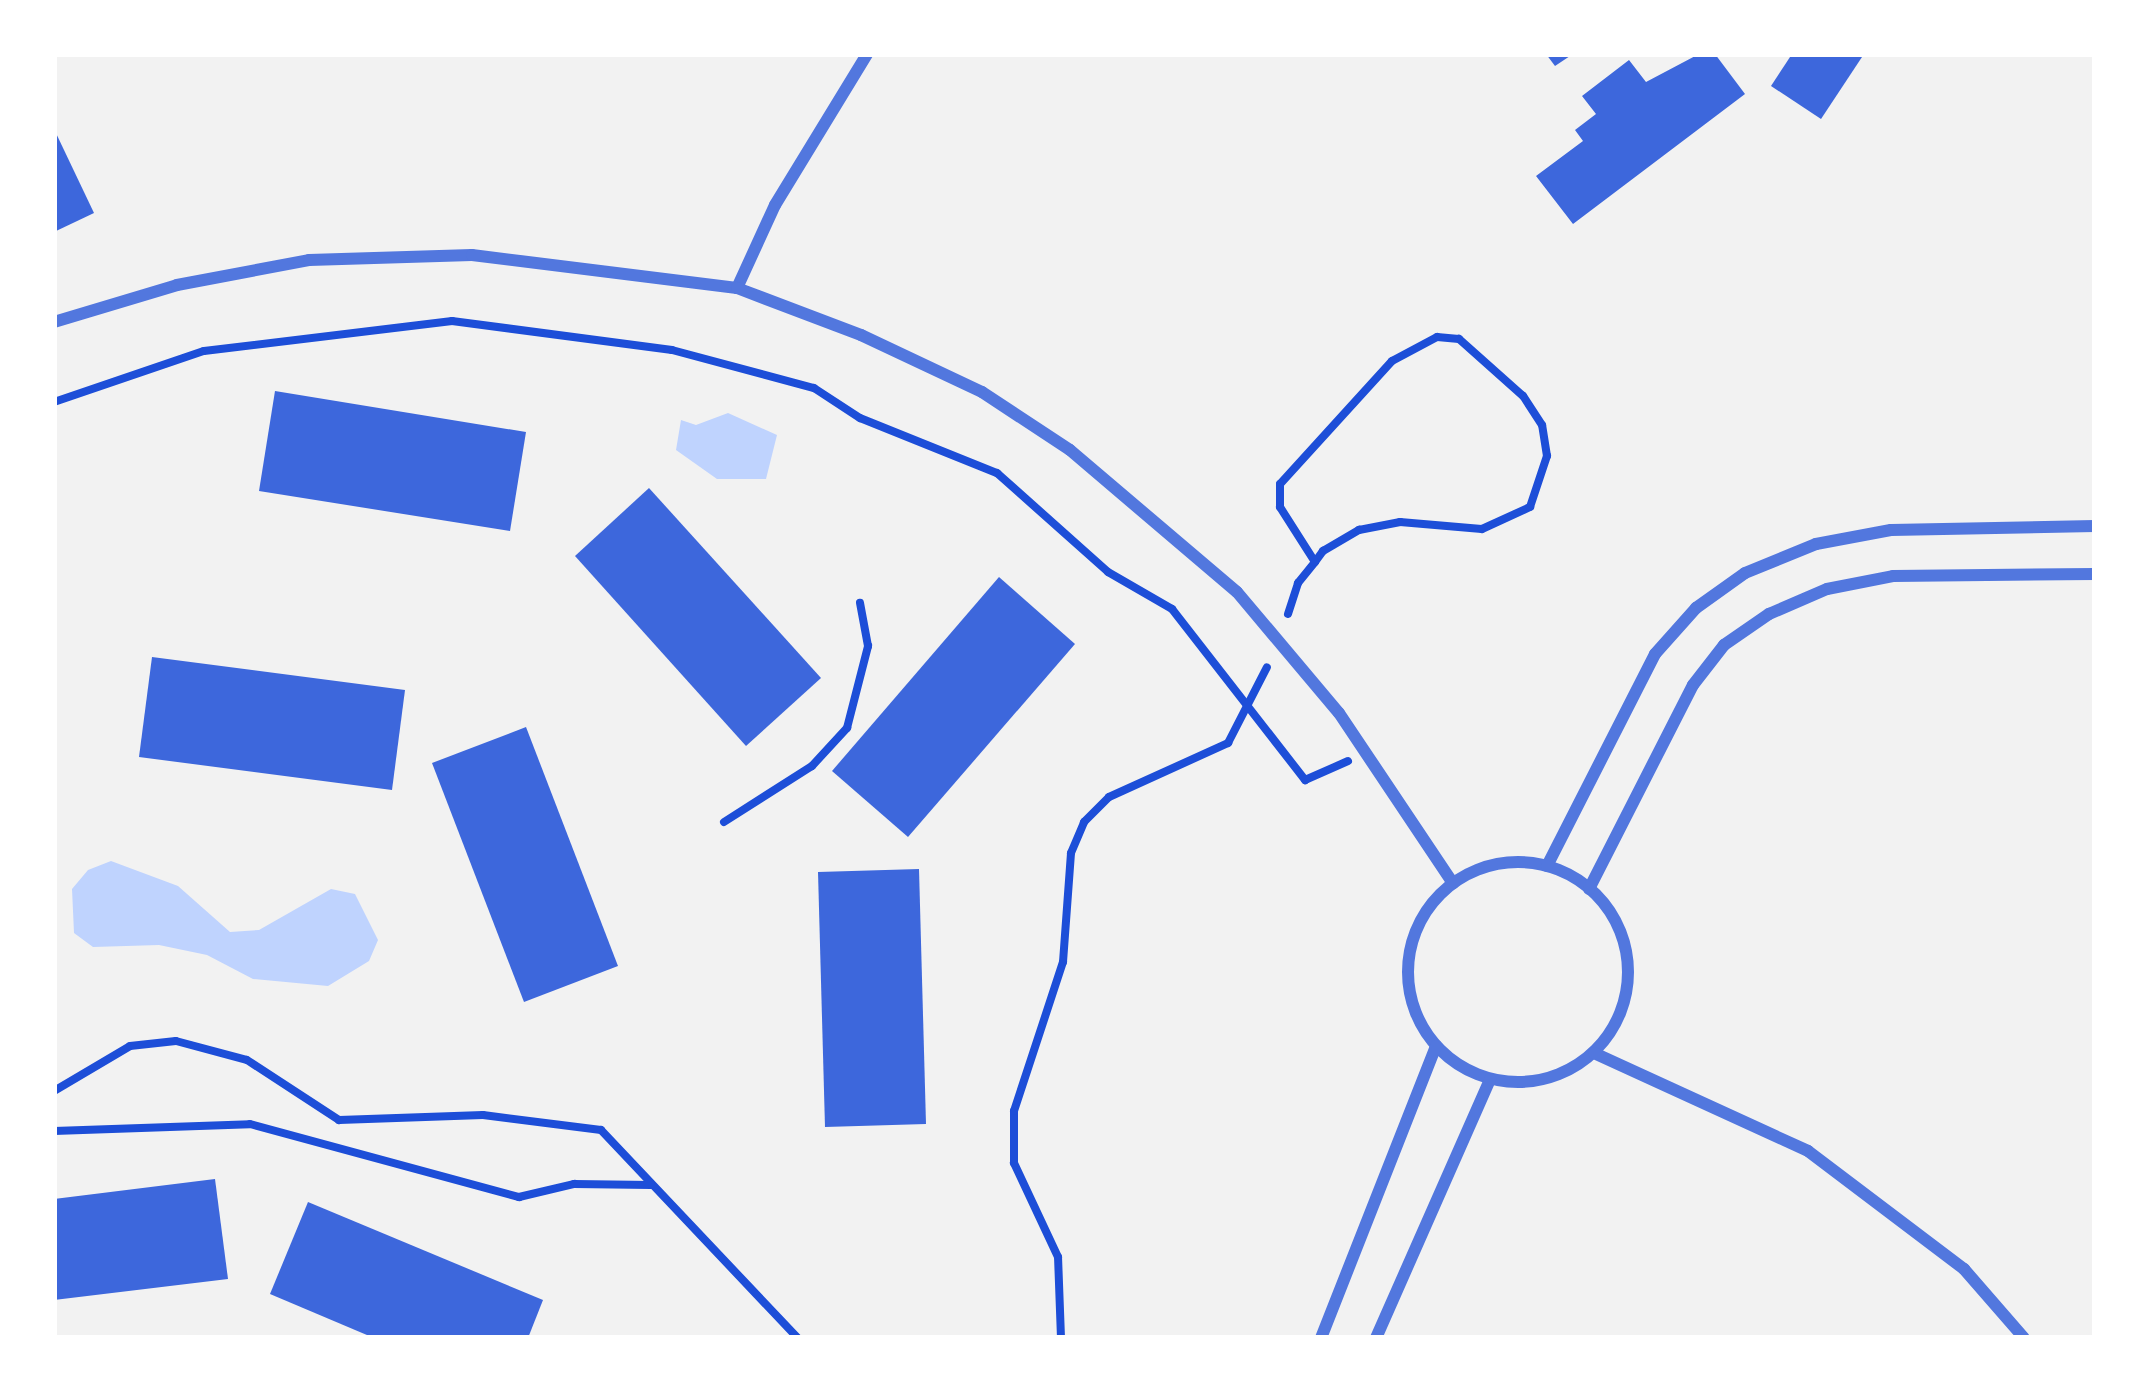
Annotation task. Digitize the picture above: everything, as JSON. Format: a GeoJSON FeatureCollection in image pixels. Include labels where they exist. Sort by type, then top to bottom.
{"type":"FeatureCollection","features":[{"type":"Feature","properties":{"kind":"street"},"geometry":{"type":"LineString","coordinates":[[737,288],[786,185],[867,54]]}},
{"type":"Feature","properties":{"kind":"street"},"geometry":{"type":"LineString","coordinates":[[54,322],[177,285],[309,260],[472,255],[737,288],[861,335],[1017,415],[1157,519],[1279,642],[1339,713],[1453,883]]}},
{"type":"Feature","properties":{"kind":"street"},"geometry":{"type":"LineString","coordinates":[[1547,866],[1655,654],[1696,608],[1745,573],[1816,544],[1891,530],[2095,526]]}},
{"type":"Feature","properties":{"kind":"street"},"geometry":{"type":"LineString","coordinates":[[1589,889],[1693,685],[1724,645],[1768,614],[1827,589],[1893,576],[2095,574]]}},
{"type":"Feature","properties":{"kind":"street"},"geometry":{"type":"LineString","coordinates":[[1517,860],[1547,866],[1589,889],[1620,928],[1629,980],[1619,1018],[1594,1053],[1556,1076],[1490,1079],[1436,1046],[1416,1015],[1407,972],[1417,924],[1453,883],[1517,860]]}},
{"type":"Feature","properties":{"kind":"street"},"geometry":{"type":"LineString","coordinates":[[1321,1338],[1436,1046]]}},
{"type":"Feature","properties":{"kind":"street"},"geometry":{"type":"LineString","coordinates":[[1594,1053],[1808,1151],[1964,1269],[2024,1338]]}},
{"type":"Feature","properties":{"kind":"street"},"geometry":{"type":"LineString","coordinates":[[1376,1338],[1490,1079]]}},
{"type":"Feature","properties":{"kind":"path"},"geometry":{"type":"LineString","coordinates":[[54,402],[204,351],[452,322],[672,350],[814,388],[876,425],[997,473],[1108,572],[1172,609],[1305,780],[1348,760]]}},
{"type":"Feature","properties":{"kind":"path"},"geometry":{"type":"LineString","coordinates":[[1060,1338],[1058,1257],[1014,1163],[1014,1111],[1063,962],[1071,854],[1084,822],[1109,797],[1204,759],[1228,743],[1279,642],[1298,583],[1315,562],[1359,530],[1400,522],[1482,529],[1530,507],[1547,456],[1542,425],[1523,396],[1459,339],[1437,337],[1392,361],[1280,484],[1280,507],[1315,562]]}},
{"type":"Feature","properties":{"kind":"path"},"geometry":{"type":"LineString","coordinates":[[724,822],[812,766],[848,728],[868,646],[860,603]]}},
{"type":"Feature","properties":{"kind":"path"},"geometry":{"type":"LineString","coordinates":[[54,1091],[130,1046],[215,1046],[339,1120],[483,1115],[601,1130],[798,1338]]}},
{"type":"Feature","properties":{"kind":"path"},"geometry":{"type":"LineString","coordinates":[[54,1132],[250,1124],[519,1196],[620,1180],[653,1185]]}},
{"type":"Feature","properties":{"kind":"water"},"geometry":{"type":"Polygon","coordinates":[[[728,413],[777,435],[766,479],[717,479],[676,450],[681,420],[696,425],[728,413]]]}},
{"type":"Feature","properties":{"kind":"water"},"geometry":{"type":"Polygon","coordinates":[[[111,861],[178,886],[230,932],[259,930],[331,889],[355,894],[378,940],[369,961],[328,986],[253,979],[207,955],[159,945],[93,947],[74,933],[72,889],[88,870],[111,861]]]}},
{"type":"Feature","properties":{"kind":"building"},"geometry":{"type":"Polygon","coordinates":[[[1546,54],[1573,54],[1555,66],[1546,54]]]}},
{"type":"Feature","properties":{"kind":"building"},"geometry":{"type":"Polygon","coordinates":[[[1699,54],[1715,54],[1745,94],[1573,224],[1536,176],[1583,141],[1575,130],[1596,114],[1582,96],[1629,60],[1646,82],[1699,54]]]}},
{"type":"Feature","properties":{"kind":"building"},"geometry":{"type":"Polygon","coordinates":[[[1792,54],[1864,54],[1821,119],[1771,86],[1792,54]]]}},
{"type":"Feature","properties":{"kind":"building"},"geometry":{"type":"Polygon","coordinates":[[[54,129],[94,213],[54,232],[54,129]]]}},
{"type":"Feature","properties":{"kind":"building"},"geometry":{"type":"Polygon","coordinates":[[[275,391],[526,432],[510,531],[259,491],[275,391]]]}},
{"type":"Feature","properties":{"kind":"building"},"geometry":{"type":"Polygon","coordinates":[[[649,488],[821,678],[746,746],[575,556],[649,488]]]}},
{"type":"Feature","properties":{"kind":"building"},"geometry":{"type":"Polygon","coordinates":[[[999,577],[1075,644],[908,837],[832,771],[999,577]]]}},
{"type":"Feature","properties":{"kind":"building"},"geometry":{"type":"Polygon","coordinates":[[[152,657],[405,690],[392,790],[139,757],[152,657]]]}},
{"type":"Feature","properties":{"kind":"building"},"geometry":{"type":"Polygon","coordinates":[[[526,727],[618,966],[524,1002],[432,763],[526,727]]]}},
{"type":"Feature","properties":{"kind":"building"},"geometry":{"type":"Polygon","coordinates":[[[919,869],[926,1124],[825,1127],[818,872],[919,869]]]}},
{"type":"Feature","properties":{"kind":"building"},"geometry":{"type":"Polygon","coordinates":[[[215,1179],[228,1279],[54,1300],[54,1199],[215,1179]]]}},
{"type":"Feature","properties":{"kind":"building"},"geometry":{"type":"Polygon","coordinates":[[[308,1202],[543,1300],[528,1338],[374,1338],[270,1294],[308,1202]]]}}]}
